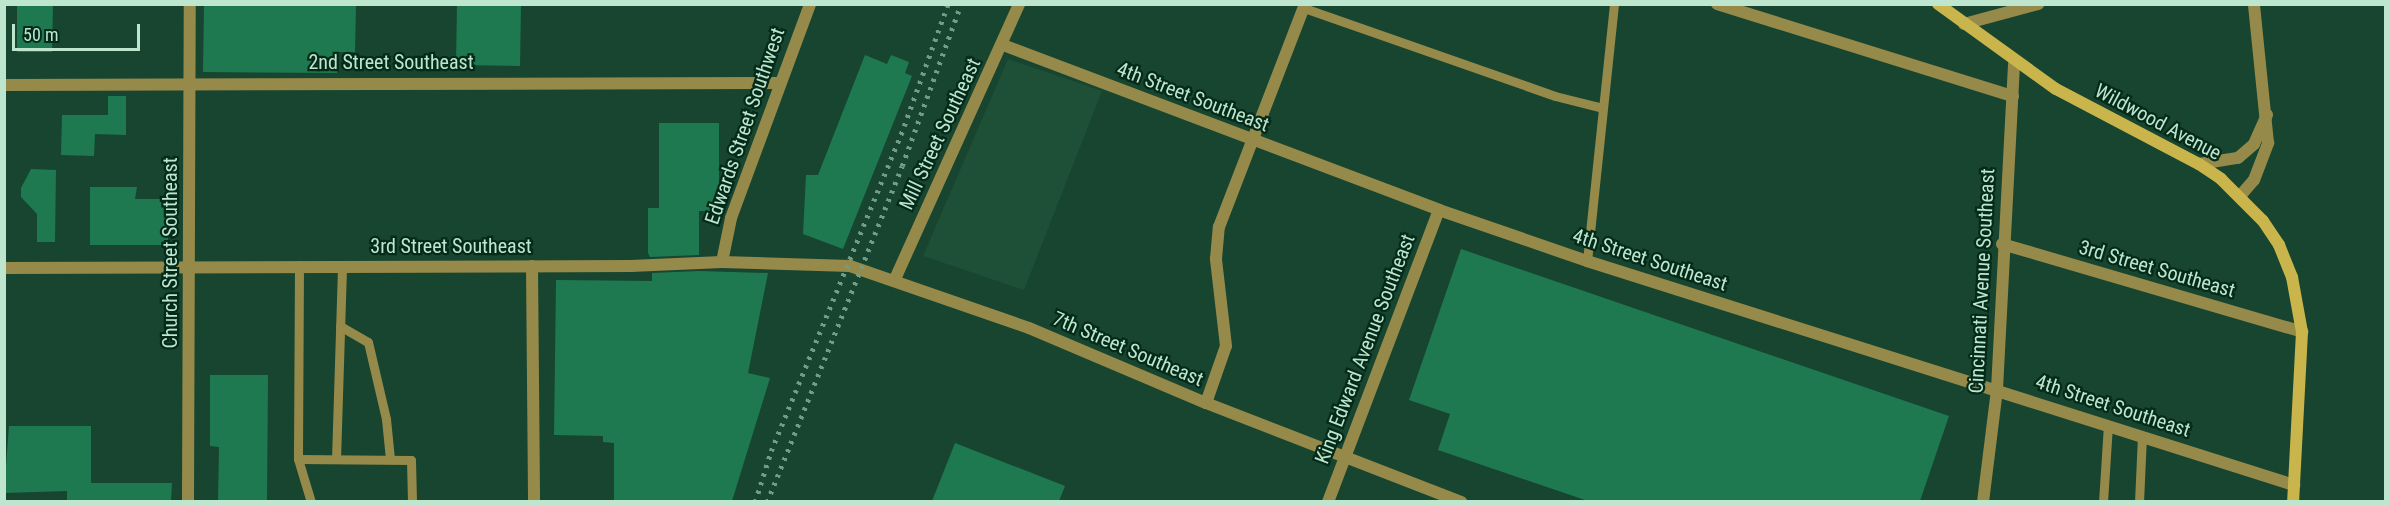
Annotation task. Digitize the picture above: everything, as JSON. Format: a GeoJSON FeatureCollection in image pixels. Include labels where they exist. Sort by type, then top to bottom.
{"type":"FeatureCollection","features":[{"type":"Feature","properties":{"kind":"main road","name":"Wildwood Avenue"},"geometry":{"type":"LineString","coordinates":[[1938,4],[2014,63],[2103,117],[2199,164],[2240,196],[2279,245],[2292,277],[2302,332],[2293,501]]}},
{"type":"Feature","properties":{"kind":"street","name":"Church Street Southeast"},"geometry":{"type":"LineString","coordinates":[[188,501],[190,4]]}},
{"type":"Feature","properties":{"kind":"street","name":"Edwards Street Southwest"},"geometry":{"type":"LineString","coordinates":[[722,262],[731,218],[778,83],[810,4]]}},
{"type":"Feature","properties":{"kind":"street","name":"Mill Street Southeast"},"geometry":{"type":"LineString","coordinates":[[895,279],[1003,45],[1019,4]]}},
{"type":"Feature","properties":{"kind":"street"},"geometry":{"type":"LineString","coordinates":[[1717,4],[2013,96]]}},
{"type":"Feature","properties":{"kind":"street"},"geometry":{"type":"LineString","coordinates":[[1964,24],[2038,4]]}},
{"type":"Feature","properties":{"kind":"street"},"geometry":{"type":"LineString","coordinates":[[2240,196],[2254,180],[2265,156],[2267,115],[2254,4]]}},
{"type":"Feature","properties":{"kind":"street"},"geometry":{"type":"LineString","coordinates":[[1206,403],[1226,346],[1216,260],[1219,226],[1254,142],[1304,6]]}},
{"type":"Feature","properties":{"kind":"street","name":"4th Street Southeast"},"geometry":{"type":"LineString","coordinates":[[1003,45],[1254,142],[1587,261],[2294,485]]}},
{"type":"Feature","properties":{"kind":"street","name":"Cincinnati Avenue Southeast"},"geometry":{"type":"LineString","coordinates":[[1983,501],[1996,389],[2002,244],[2014,63]]}},
{"type":"Feature","properties":{"kind":"street","name":"2nd Street Southeast"},"geometry":{"type":"LineString","coordinates":[[4,85],[190,82],[778,83]]}},
{"type":"Feature","properties":{"kind":"street"},"geometry":{"type":"LineString","coordinates":[[2199,164],[2238,158],[2254,144],[2267,115]]}},
{"type":"Feature","properties":{"kind":"street","name":"King Edward Avenue Southeast"},"geometry":{"type":"LineString","coordinates":[[1328,501],[1439,210]]}},
{"type":"Feature","properties":{"kind":"street","name":"3rd Street Southeast"},"geometry":{"type":"LineString","coordinates":[[2002,244],[2302,332]]}},
{"type":"Feature","properties":{"kind":"street","name":"3rd Street Southeast"},"geometry":{"type":"LineString","coordinates":[[4,268],[532,266],[722,262],[850,266],[895,279]]}},
{"type":"Feature","properties":{"kind":"street"},"geometry":{"type":"LineString","coordinates":[[532,266],[534,501]]}},
{"type":"Feature","properties":{"kind":"street","name":"7th Street Southeast"},"geometry":{"type":"LineString","coordinates":[[895,279],[1029,328],[1206,403],[1461,501]]}},
{"type":"Feature","properties":{"kind":"lane"},"geometry":{"type":"LineString","coordinates":[[1587,261],[1614,4]]}},
{"type":"Feature","properties":{"kind":"lane"},"geometry":{"type":"LineString","coordinates":[[1304,6],[1555,96],[1604,108]]}},
{"type":"Feature","properties":{"kind":"lane"},"geometry":{"type":"LineString","coordinates":[[336,459],[342,265]]}},
{"type":"Feature","properties":{"kind":"lane"},"geometry":{"type":"LineString","coordinates":[[299,266],[298,459],[311,501]]}},
{"type":"Feature","properties":{"kind":"lane"},"geometry":{"type":"LineString","coordinates":[[340,326],[368,342],[386,419],[390,459]]}},
{"type":"Feature","properties":{"kind":"lane"},"geometry":{"type":"LineString","coordinates":[[2103,501],[2108,425]]}},
{"type":"Feature","properties":{"kind":"lane"},"geometry":{"type":"LineString","coordinates":[[2139,501],[2142,436]]}},
{"type":"Feature","properties":{"kind":"lane"},"geometry":{"type":"LineString","coordinates":[[298,459],[411,460],[412,501]]}},
{"type":"Feature","properties":{"kind":"shaded area"},"geometry":{"type":"Polygon","coordinates":[[[1008,59],[1102,91],[1024,290],[923,256],[1008,59]]]}},
{"type":"Feature","properties":{"kind":"building"},"geometry":{"type":"Polygon","coordinates":[[[17,4],[53,4],[52,52],[17,52],[17,4]]]}},
{"type":"Feature","properties":{"kind":"building"},"geometry":{"type":"Polygon","coordinates":[[[204,4],[356,4],[355,52],[338,52],[337,73],[203,72],[204,4]]]}},
{"type":"Feature","properties":{"kind":"building"},"geometry":{"type":"Polygon","coordinates":[[[457,4],[521,4],[520,66],[456,65],[457,4]]]}},
{"type":"Feature","properties":{"kind":"building"},"geometry":{"type":"Polygon","coordinates":[[[865,55],[887,64],[891,55],[909,62],[905,73],[912,76],[843,249],[803,234],[806,175],[818,175],[865,55]]]}},
{"type":"Feature","properties":{"kind":"building"},"geometry":{"type":"Polygon","coordinates":[[[108,96],[126,96],[126,135],[95,134],[94,156],[61,155],[62,115],[108,115],[108,96]]]}},
{"type":"Feature","properties":{"kind":"building"},"geometry":{"type":"Polygon","coordinates":[[[659,123],[719,123],[719,211],[699,211],[699,255],[650,257],[648,253],[648,208],[659,208],[659,123]]]}},
{"type":"Feature","properties":{"kind":"building"},"geometry":{"type":"Polygon","coordinates":[[[31,169],[56,170],[55,242],[37,242],[37,214],[21,197],[21,188],[31,169]]]}},
{"type":"Feature","properties":{"kind":"building"},"geometry":{"type":"Polygon","coordinates":[[[90,187],[137,187],[135,199],[168,199],[168,245],[90,245],[90,187]]]}},
{"type":"Feature","properties":{"kind":"building"},"geometry":{"type":"Polygon","coordinates":[[[1461,249],[1949,416],[1920,501],[1588,501],[1438,450],[1450,414],[1409,400],[1461,249]]]}},
{"type":"Feature","properties":{"kind":"building"},"geometry":{"type":"Polygon","coordinates":[[[699,271],[768,273],[748,373],[770,378],[732,501],[614,501],[614,443],[603,442],[603,436],[554,435],[556,280],[652,281],[652,273],[699,271]]]}},
{"type":"Feature","properties":{"kind":"building"},"geometry":{"type":"Polygon","coordinates":[[[210,375],[268,375],[267,501],[218,501],[219,447],[210,446],[210,375]]]}},
{"type":"Feature","properties":{"kind":"building"},"geometry":{"type":"Polygon","coordinates":[[[9,426],[91,426],[91,483],[172,483],[171,501],[67,501],[67,491],[4,493],[9,426]]]}},
{"type":"Feature","properties":{"kind":"building"},"geometry":{"type":"Polygon","coordinates":[[[955,443],[1065,486],[1059,501],[932,501],[955,443]]]}},
{"type":"Feature","properties":{"kind":"railway"},"geometry":{"type":"LineString","coordinates":[[755,502],[771,451],[904,126],[948,4]]}},
{"type":"Feature","properties":{"kind":"railway"},"geometry":{"type":"LineString","coordinates":[[767,502],[902,166],[961,4]]}}]}
